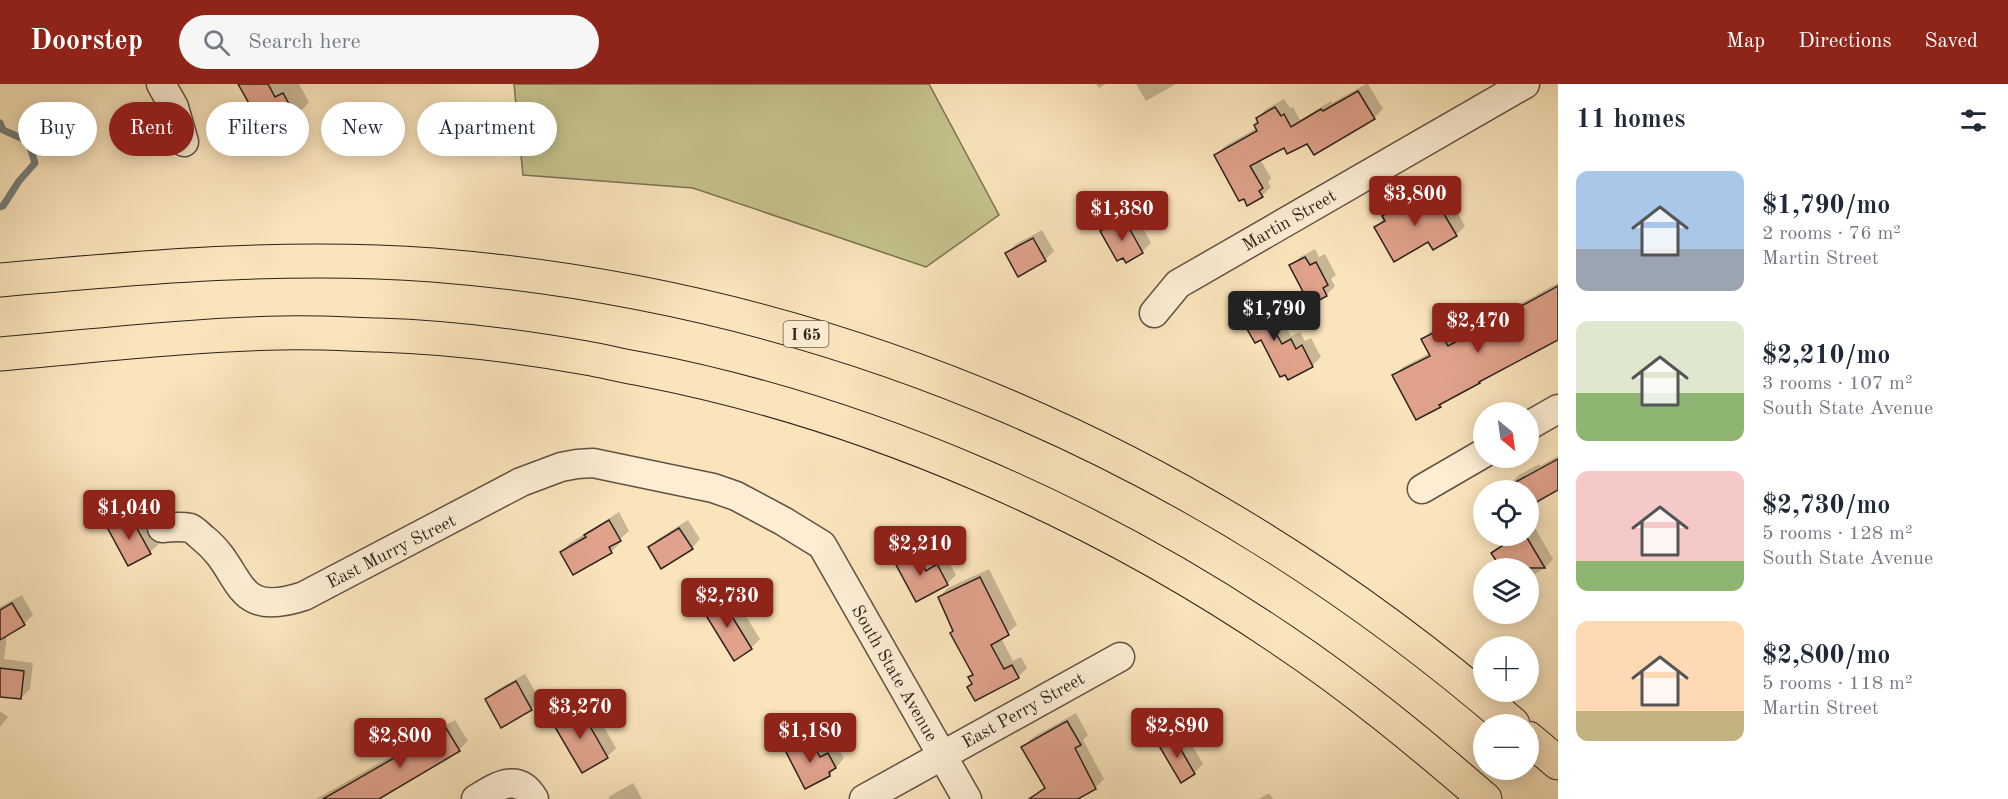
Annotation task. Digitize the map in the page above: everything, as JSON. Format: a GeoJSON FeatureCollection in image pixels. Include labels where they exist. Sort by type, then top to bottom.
{"type":"FeatureCollection","features":[{"type":"Feature","properties":{"kind":"highway","name":"I 65"},"geometry":{"type":"LineString","coordinates":[[0,280],[207,263],[304,260],[431,265],[598,285],[706,307],[801,332],[896,363],[997,402],[1060,429],[1159,478],[1255,533],[1348,594],[1501,714]]}},
{"type":"Feature","properties":{"kind":"highway"},"geometry":{"type":"LineString","coordinates":[[0,354],[161,339],[275,333],[380,335],[435,339],[509,346],[584,357],[692,380],[811,413],[909,447],[1013,490],[1158,563],[1279,638],[1338,679],[1485,799]]}},
{"type":"Feature","properties":{"kind":"highway"},"geometry":{"type":"LineString","coordinates":[[1539,747],[1558,763]]}},
{"type":"Feature","properties":{"kind":"street"},"geometry":{"type":"LineString","coordinates":[[160,84],[171,102]]}},
{"type":"Feature","properties":{"kind":"street","name":"Martin Street"},"geometry":{"type":"LineString","coordinates":[[1154,313],[1178,284],[1525,84]]}},
{"type":"Feature","properties":{"kind":"street"},"geometry":{"type":"LineString","coordinates":[[1539,420],[1558,409]]}},
{"type":"Feature","properties":{"kind":"street"},"geometry":{"type":"LineString","coordinates":[[1422,489],[1473,459]]}},
{"type":"Feature","properties":{"kind":"street","name":"South State Avenue"},"geometry":{"type":"LineString","coordinates":[[521,482],[561,467],[593,464],[713,488],[755,506],[822,545],[966,799]]}},
{"type":"Feature","properties":{"kind":"street","name":"East Murry Street"},"geometry":{"type":"LineString","coordinates":[[162,528],[174,526],[191,529],[210,543],[238,586],[255,600],[285,602],[304,596],[521,482]]}},
{"type":"Feature","properties":{"kind":"street","name":"East Perry Street"},"geometry":{"type":"LineString","coordinates":[[864,799],[1120,657]]}},
{"type":"Feature","properties":{"kind":"street"},"geometry":{"type":"LineString","coordinates":[[476,799],[501,784],[526,792]]}},
{"type":"Feature","properties":{"kind":"shaded area"},"geometry":{"type":"Polygon","coordinates":[[[514,84],[929,84],[999,215],[926,267],[693,188],[523,175],[521,156],[557,156],[557,102],[516,102],[514,84]]]}},
{"type":"Feature","properties":{"kind":"building"},"geometry":{"type":"Polygon","coordinates":[[[238,84],[268,84],[275,97],[283,93],[288,102],[248,102],[238,84]]]}},
{"type":"Feature","properties":{"kind":"building"},"geometry":{"type":"Polygon","coordinates":[[[1358,91],[1375,119],[1314,155],[1307,144],[1287,154],[1284,148],[1250,166],[1263,188],[1259,191],[1263,197],[1247,206],[1244,199],[1239,201],[1214,155],[1257,131],[1254,125],[1258,123],[1256,118],[1275,107],[1281,116],[1284,114],[1291,127],[1358,91]]]}},
{"type":"Feature","properties":{"kind":"building"},"geometry":{"type":"Polygon","coordinates":[[[1431,192],[1457,236],[1433,250],[1428,242],[1394,262],[1374,227],[1385,221],[1382,216],[1414,198],[1416,201],[1431,192]]]}},
{"type":"Feature","properties":{"kind":"building"},"geometry":{"type":"Polygon","coordinates":[[[1124,219],[1143,253],[1126,263],[1123,258],[1117,261],[1100,231],[1124,219]]]}},
{"type":"Feature","properties":{"kind":"building"},"geometry":{"type":"Polygon","coordinates":[[[1033,238],[1046,261],[1018,277],[1005,253],[1033,238]]]}},
{"type":"Feature","properties":{"kind":"building"},"geometry":{"type":"Polygon","coordinates":[[[1305,257],[1310,265],[1316,262],[1328,285],[1323,288],[1327,296],[1310,305],[1289,265],[1305,257]]]}},
{"type":"Feature","properties":{"kind":"building"},"geometry":{"type":"Polygon","coordinates":[[[1558,286],[1558,340],[1479,382],[1416,420],[1392,375],[1430,356],[1421,339],[1439,330],[1448,346],[1558,286]]]}},
{"type":"Feature","properties":{"kind":"building"},"geometry":{"type":"Polygon","coordinates":[[[1256,298],[1282,344],[1291,339],[1296,349],[1302,345],[1313,367],[1288,380],[1285,375],[1280,377],[1261,340],[1255,343],[1236,310],[1256,298]]]}},
{"type":"Feature","properties":{"kind":"building"},"geometry":{"type":"Polygon","coordinates":[[[1558,459],[1558,490],[1539,501],[1539,480],[1519,480],[1558,459]]]}},
{"type":"Feature","properties":{"kind":"building"},"geometry":{"type":"Polygon","coordinates":[[[130,516],[151,554],[128,566],[108,529],[130,516]]]}},
{"type":"Feature","properties":{"kind":"building"},"geometry":{"type":"Polygon","coordinates":[[[609,520],[621,541],[609,547],[612,553],[573,575],[560,552],[609,520]]]}},
{"type":"Feature","properties":{"kind":"building"},"geometry":{"type":"Polygon","coordinates":[[[679,528],[693,549],[661,569],[648,547],[679,528]]]}},
{"type":"Feature","properties":{"kind":"building"},"geometry":{"type":"Polygon","coordinates":[[[1502,546],[1532,546],[1545,568],[1539,568],[1539,558],[1494,558],[1491,553],[1502,546]]]}},
{"type":"Feature","properties":{"kind":"building"},"geometry":{"type":"Polygon","coordinates":[[[916,551],[926,571],[937,564],[948,585],[916,602],[895,563],[916,551]]]}},
{"type":"Feature","properties":{"kind":"building"},"geometry":{"type":"Polygon","coordinates":[[[980,577],[1009,635],[991,645],[1004,669],[1012,665],[1019,678],[975,701],[967,687],[972,684],[968,677],[973,675],[950,633],[953,631],[938,597],[980,577]]]}},
{"type":"Feature","properties":{"kind":"building"},"geometry":{"type":"Polygon","coordinates":[[[720,597],[752,649],[734,661],[702,609],[720,597]]]}},
{"type":"Feature","properties":{"kind":"building"},"geometry":{"type":"Polygon","coordinates":[[[12,603],[25,625],[0,640],[0,610],[12,603]]]}},
{"type":"Feature","properties":{"kind":"building"},"geometry":{"type":"Polygon","coordinates":[[[0,668],[24,671],[21,699],[0,697],[0,668]]]}},
{"type":"Feature","properties":{"kind":"building"},"geometry":{"type":"Polygon","coordinates":[[[516,681],[532,710],[501,728],[485,699],[516,681]]]}},
{"type":"Feature","properties":{"kind":"building"},"geometry":{"type":"Polygon","coordinates":[[[579,707],[608,758],[582,773],[552,722],[579,707]]]}},
{"type":"Feature","properties":{"kind":"building"},"geometry":{"type":"Polygon","coordinates":[[[1067,721],[1081,745],[1075,748],[1096,789],[1078,799],[1029,799],[1045,788],[1021,747],[1067,721]]]}},
{"type":"Feature","properties":{"kind":"building"},"geometry":{"type":"Polygon","coordinates":[[[446,728],[460,751],[379,799],[323,799],[446,728]]]}},
{"type":"Feature","properties":{"kind":"building"},"geometry":{"type":"Polygon","coordinates":[[[1173,736],[1195,774],[1181,783],[1158,744],[1173,736]]]}},
{"type":"Feature","properties":{"kind":"building"},"geometry":{"type":"Polygon","coordinates":[[[810,739],[820,757],[828,753],[836,768],[829,772],[830,776],[805,789],[786,752],[810,739]]]}},
{"type":"Feature","properties":{"kind":"waterway"},"geometry":{"type":"LineString","coordinates":[[0,123],[3,130],[28,141],[35,163],[0,207]]}}]}
